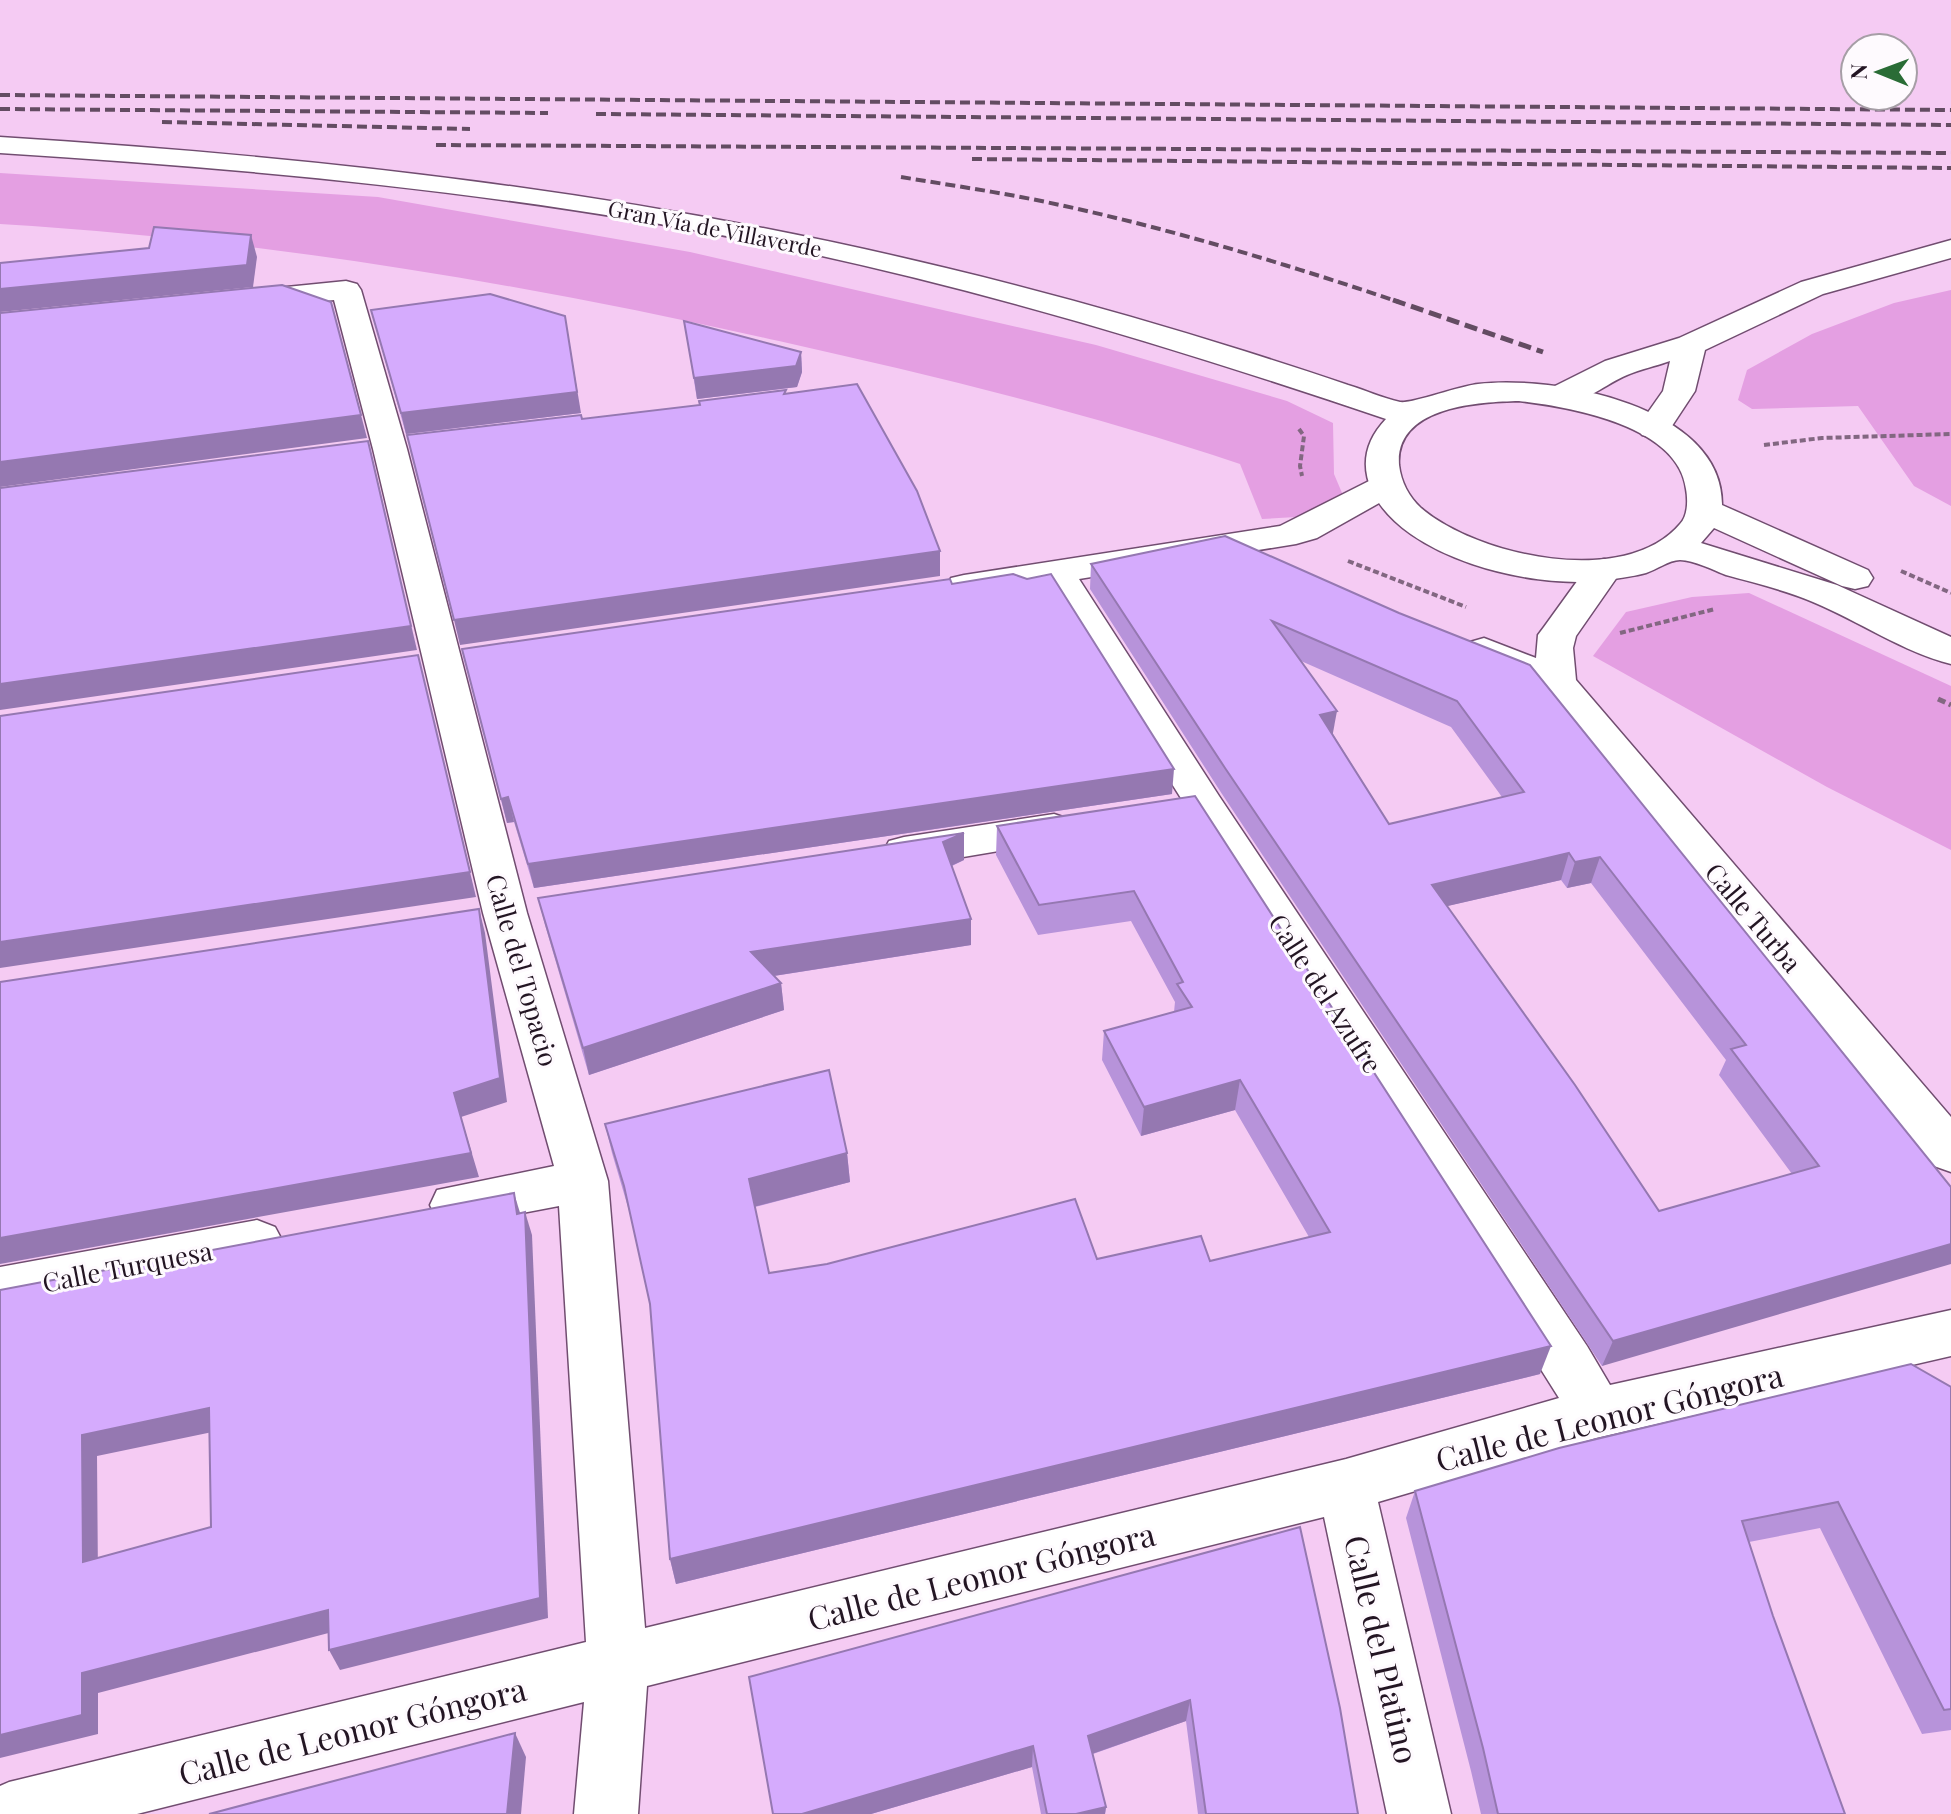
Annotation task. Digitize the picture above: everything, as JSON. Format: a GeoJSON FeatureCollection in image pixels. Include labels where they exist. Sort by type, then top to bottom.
{"type":"FeatureCollection","features":[{"type":"Feature","properties":{"kind":"street","name":"Gran Vía de Villaverde"},"geometry":{"type":"LineString","coordinates":[[0,145],[230,160],[483,187],[664,216],[877,259],[1081,312],[1305,380],[1398,428]]}},
{"type":"Feature","properties":{"kind":"street","name":"Gran Vía de Villaverde"},"geometry":{"type":"LineString","coordinates":[[0,156],[222,170],[476,193],[655,221],[873,267],[1297,394],[1398,428]]}},
{"type":"Feature","properties":{"kind":"street"},"geometry":{"type":"LineString","coordinates":[[1563,395],[1616,368],[1690,345],[1812,288],[1951,249]]}},
{"type":"Feature","properties":{"kind":"street","name":"Calle del Topacio"},"geometry":{"type":"LineString","coordinates":[[220,302],[346,290],[389,449],[504,913],[583,1181],[618,1664],[606,1814]]}},
{"type":"Feature","properties":{"kind":"street"},"geometry":{"type":"LineString","coordinates":[[1654,428],[1679,391],[1690,345]]}},
{"type":"Feature","properties":{"kind":"street"},"geometry":{"type":"LineString","coordinates":[[1519,391],[1563,395],[1611,408],[1654,428],[1685,454],[1704,482],[1705,511],[1695,530],[1675,547],[1645,561],[1604,570],[1550,570],[1495,560],[1445,540],[1408,515],[1385,486],[1381,469],[1398,428],[1438,401],[1476,393],[1519,391]]}},
{"type":"Feature","properties":{"kind":"street"},"geometry":{"type":"LineString","coordinates":[[930,591],[1235,543],[1299,549],[1385,486]]}},
{"type":"Feature","properties":{"kind":"street"},"geometry":{"type":"LineString","coordinates":[[1705,511],[1951,623]]}},
{"type":"Feature","properties":{"kind":"street"},"geometry":{"type":"LineString","coordinates":[[1675,547],[1824,593],[1951,652]]}},
{"type":"Feature","properties":{"kind":"street"},"geometry":{"type":"LineString","coordinates":[[1557,682],[1554,648],[1557,635],[1604,570]]}},
{"type":"Feature","properties":{"kind":"street","name":"Calle del Azufre"},"geometry":{"type":"LineString","coordinates":[[1057,573],[1184,809],[1568,1363],[1596,1413]]}},
{"type":"Feature","properties":{"kind":"street","name":"Calle Turba"},"geometry":{"type":"LineString","coordinates":[[1467,625],[1557,682],[1951,1152]]}},
{"type":"Feature","properties":{"kind":"street"},"geometry":{"type":"LineString","coordinates":[[869,857],[1086,824]]}},
{"type":"Feature","properties":{"kind":"street"},"geometry":{"type":"LineString","coordinates":[[409,1213],[583,1181]]}},
{"type":"Feature","properties":{"kind":"street","name":"Calle Turquesa"},"geometry":{"type":"LineString","coordinates":[[0,1290],[299,1234]]}},
{"type":"Feature","properties":{"kind":"street","name":"Calle de Leonor Góngora"},"geometry":{"type":"LineString","coordinates":[[9,1814],[1346,1485],[1596,1413],[1951,1333]]}},
{"type":"Feature","properties":{"kind":"street","name":"Calle del Platino"},"geometry":{"type":"LineString","coordinates":[[1346,1485],[1419,1814]]}},
{"type":"Feature","properties":{"kind":"path"},"geometry":{"type":"LineString","coordinates":[[1295,425],[1304,436],[1300,466],[1307,500],[1299,549],[1322,551],[1467,625]]}},
{"type":"Feature","properties":{"kind":"path"},"geometry":{"type":"LineString","coordinates":[[1764,445],[1822,438],[1951,434]]}},
{"type":"Feature","properties":{"kind":"path"},"geometry":{"type":"LineString","coordinates":[[1612,635],[1725,609]]}},
{"type":"Feature","properties":{"kind":"path"},"geometry":{"type":"LineString","coordinates":[[1928,693],[1951,705]]}},
{"type":"Feature","properties":{"kind":"shaded area"},"geometry":{"type":"Polygon","coordinates":[[[0,173],[378,197],[690,252],[1096,345],[1287,401],[1333,423],[1334,474],[1345,500],[1296,517],[1262,519],[1240,464],[1011,396],[837,354],[585,300],[295,253],[99,231],[0,224],[0,173]]]}},
{"type":"Feature","properties":{"kind":"shaded area"},"geometry":{"type":"Polygon","coordinates":[[[1951,290],[1951,506],[1914,486],[1858,406],[1752,409],[1738,400],[1747,370],[1812,334],[1894,303],[1951,290]]]}},
{"type":"Feature","properties":{"kind":"shaded area"},"geometry":{"type":"Polygon","coordinates":[[[1749,593],[1951,686],[1951,850],[1827,787],[1593,656],[1626,612],[1692,597],[1749,593]]]}},
{"type":"Feature","properties":{"kind":"building"},"geometry":{"type":"Polygon","coordinates":[[[154,227],[251,235],[247,265],[0,289],[0,263],[149,248],[154,227]]]}},
{"type":"Feature","properties":{"kind":"building"},"geometry":{"type":"Polygon","coordinates":[[[282,285],[331,302],[361,415],[0,462],[0,313],[282,285]]]}},
{"type":"Feature","properties":{"kind":"building"},"geometry":{"type":"Polygon","coordinates":[[[490,294],[565,316],[577,392],[401,413],[371,310],[490,294]]]}},
{"type":"Feature","properties":{"kind":"building"},"geometry":{"type":"Polygon","coordinates":[[[684,321],[801,352],[796,366],[694,378],[684,321]]]}},
{"type":"Feature","properties":{"kind":"building"},"geometry":{"type":"Polygon","coordinates":[[[857,384],[917,491],[940,551],[454,620],[407,435],[581,415],[582,419],[700,405],[699,401],[857,384]]]}},
{"type":"Feature","properties":{"kind":"building"},"geometry":{"type":"Polygon","coordinates":[[[368,441],[411,626],[0,684],[0,488],[368,441]]]}},
{"type":"Feature","properties":{"kind":"building"},"geometry":{"type":"Polygon","coordinates":[[[1225,536],[1399,613],[1530,665],[1951,1187],[1951,1244],[1613,1341],[1225,768],[1091,564],[1225,536]],[[1272,621],[1337,711],[1320,715],[1389,824],[1524,792],[1457,701],[1272,621]],[[1569,853],[1432,885],[1575,1085],[1659,1211],[1819,1166],[1731,1049],[1746,1045],[1600,857],[1575,862],[1569,853]]]}},
{"type":"Feature","properties":{"kind":"building"},"geometry":{"type":"Polygon","coordinates":[[[1013,574],[1027,579],[1051,574],[1174,769],[528,864],[508,797],[501,799],[462,649],[950,579],[952,584],[1013,574]]]}},
{"type":"Feature","properties":{"kind":"building"},"geometry":{"type":"Polygon","coordinates":[[[418,655],[470,872],[0,942],[0,716],[418,655]]]}},
{"type":"Feature","properties":{"kind":"building"},"geometry":{"type":"Polygon","coordinates":[[[1195,796],[1551,1346],[670,1559],[650,1304],[624,1186],[605,1124],[829,1070],[847,1153],[749,1179],[769,1273],[827,1264],[1075,1199],[1097,1259],[1201,1236],[1210,1261],[1330,1232],[1240,1080],[1144,1107],[1104,1031],[1192,1007],[1177,984],[1183,982],[1134,891],[1039,905],[997,826],[1195,796]]]}},
{"type":"Feature","properties":{"kind":"building"},"geometry":{"type":"Polygon","coordinates":[[[964,833],[943,842],[971,919],[751,952],[781,983],[583,1048],[538,898],[964,833]]]}},
{"type":"Feature","properties":{"kind":"building"},"geometry":{"type":"Polygon","coordinates":[[[479,909],[500,1078],[454,1093],[471,1153],[0,1238],[0,982],[479,909]]]}},
{"type":"Feature","properties":{"kind":"building"},"geometry":{"type":"Polygon","coordinates":[[[514,1193],[517,1214],[525,1212],[540,1598],[329,1650],[328,1610],[82,1673],[82,1715],[0,1735],[0,1290],[514,1193]],[[209,1408],[82,1435],[83,1562],[211,1527],[209,1408]]]}},
{"type":"Feature","properties":{"kind":"building"},"geometry":{"type":"Polygon","coordinates":[[[1911,1364],[1951,1387],[1951,1709],[1944,1710],[1838,1502],[1742,1521],[1845,1814],[1498,1814],[1415,1491],[1559,1448],[1911,1364]]]}},
{"type":"Feature","properties":{"kind":"building"},"geometry":{"type":"Polygon","coordinates":[[[1300,1527],[1340,1708],[1358,1814],[1206,1814],[1190,1700],[1088,1736],[1106,1807],[1076,1814],[1047,1814],[1033,1746],[802,1814],[773,1814],[749,1677],[1300,1527]]]}},
{"type":"Feature","properties":{"kind":"building"},"geometry":{"type":"Polygon","coordinates":[[[515,1733],[507,1814],[209,1814],[213,1813],[515,1733]]]}},
{"type":"Feature","properties":{"kind":"railway"},"geometry":{"type":"LineString","coordinates":[[0,95],[1951,110]]}},
{"type":"Feature","properties":{"kind":"railway"},"geometry":{"type":"LineString","coordinates":[[0,109],[548,113]]}},
{"type":"Feature","properties":{"kind":"railway"},"geometry":{"type":"LineString","coordinates":[[596,114],[1951,125]]}},
{"type":"Feature","properties":{"kind":"railway"},"geometry":{"type":"LineString","coordinates":[[162,122],[470,129]]}},
{"type":"Feature","properties":{"kind":"railway"},"geometry":{"type":"LineString","coordinates":[[436,145],[1951,153]]}},
{"type":"Feature","properties":{"kind":"railway"},"geometry":{"type":"LineString","coordinates":[[972,159],[1951,168]]}},
{"type":"Feature","properties":{"kind":"railway"},"geometry":{"type":"LineString","coordinates":[[901,177],[1028,198],[1179,234],[1396,301]]}},
{"type":"Feature","properties":{"kind":"railway"},"geometry":{"type":"LineString","coordinates":[[1396,301],[1543,352]]}}]}
